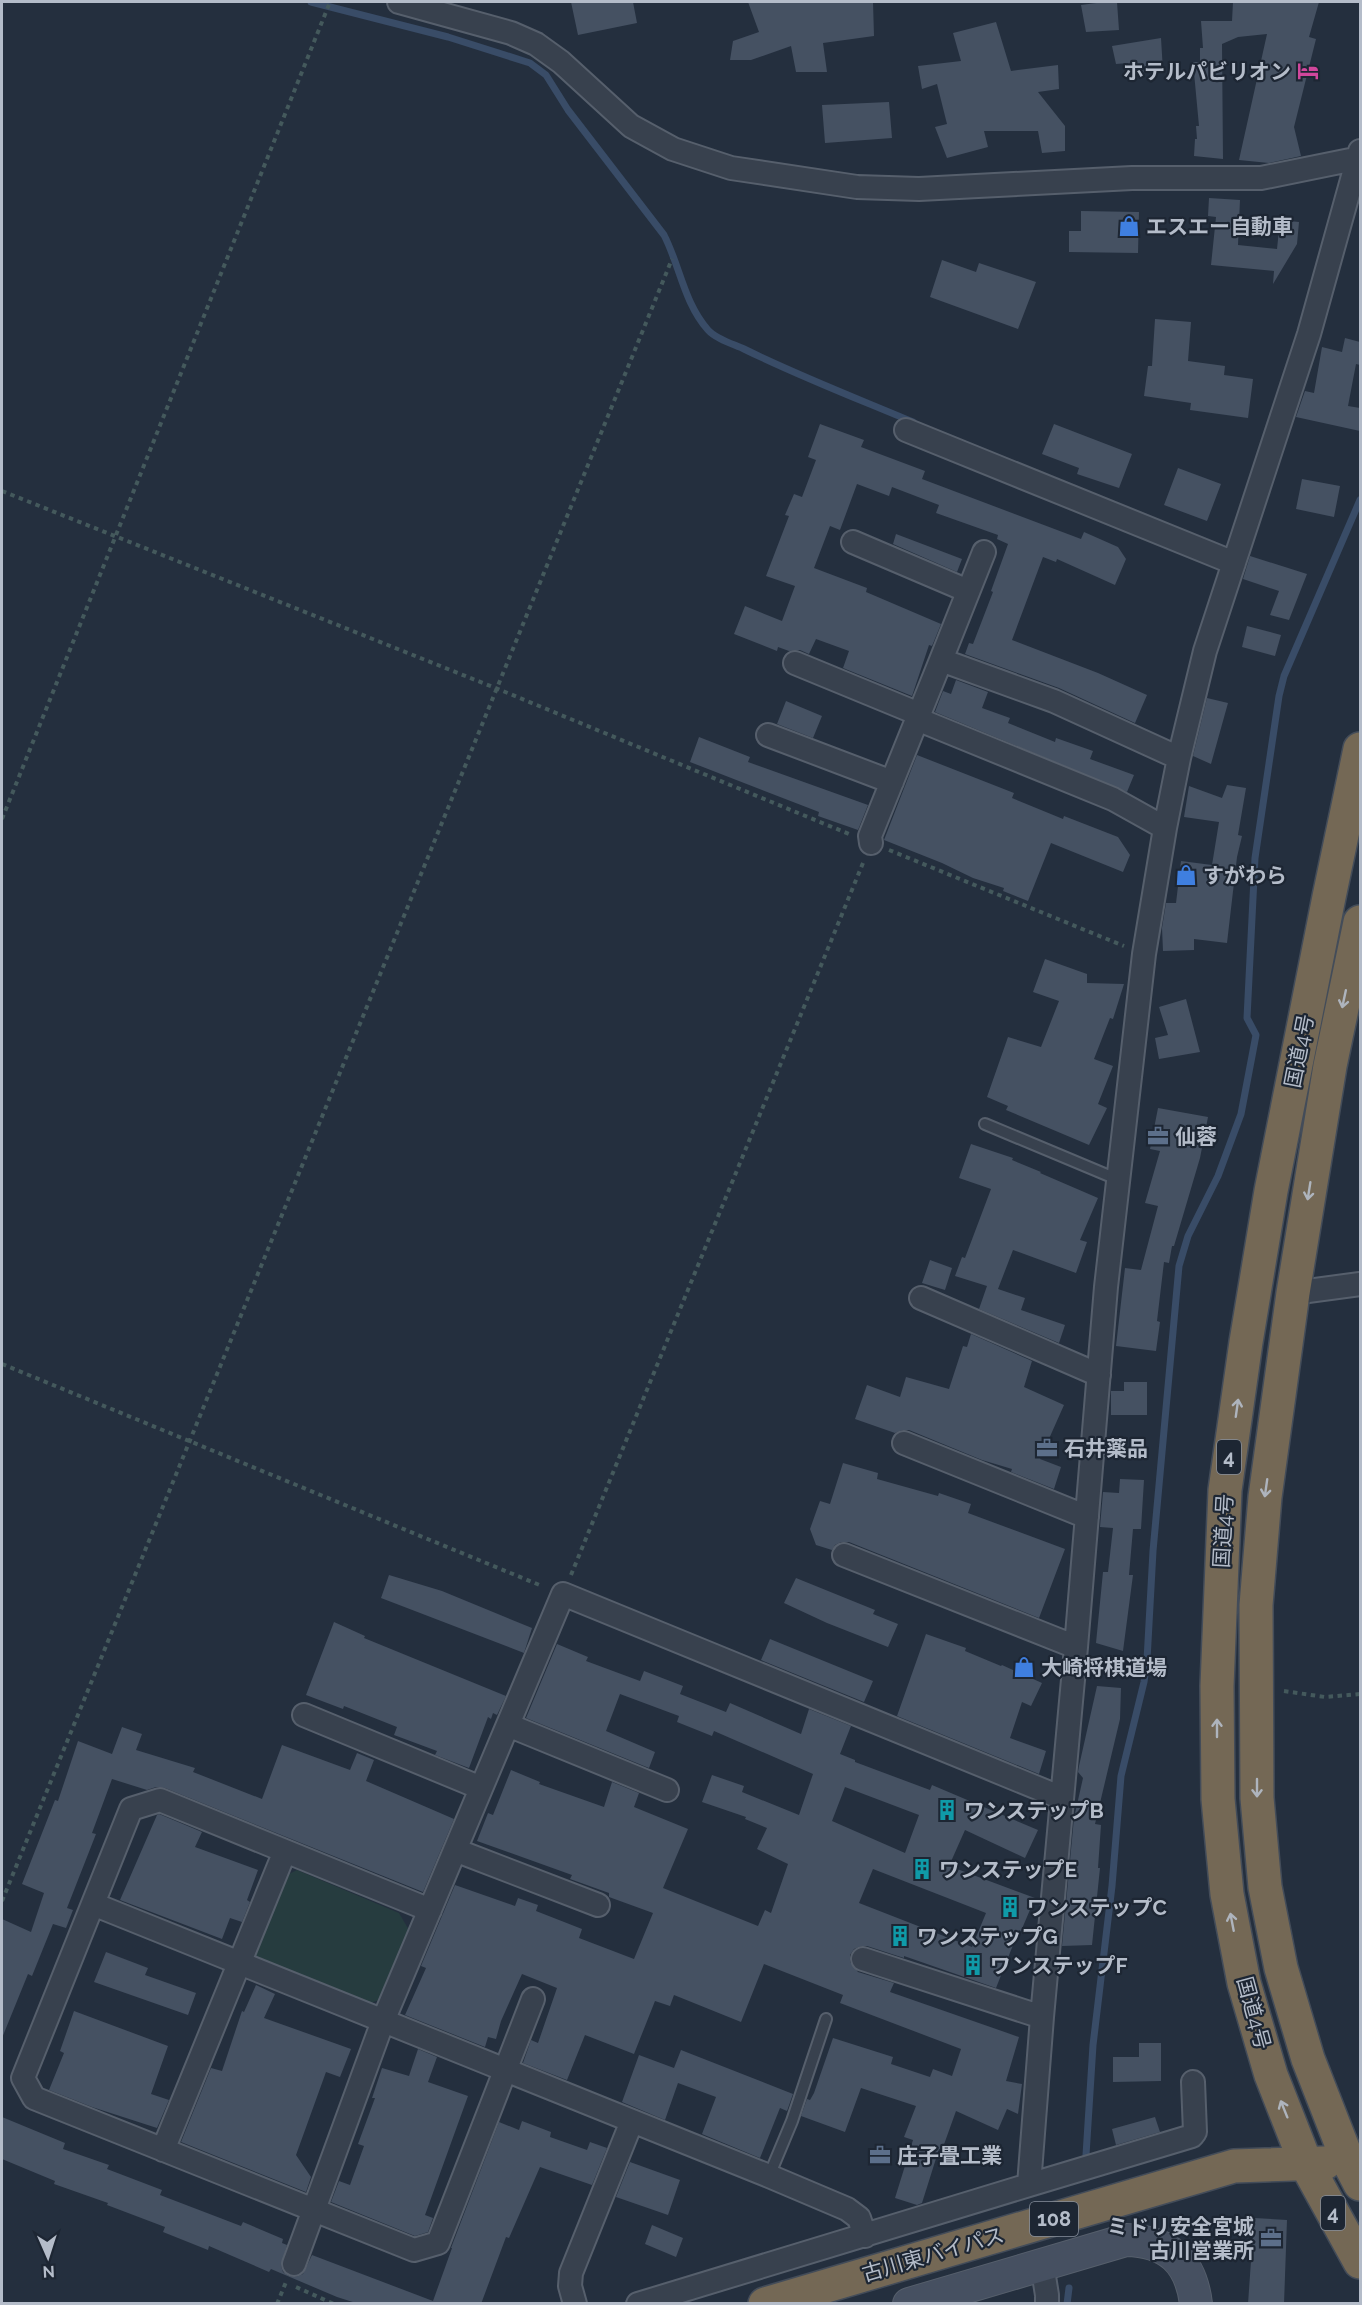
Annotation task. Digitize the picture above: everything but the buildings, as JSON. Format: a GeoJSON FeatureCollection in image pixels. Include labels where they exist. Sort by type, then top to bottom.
{"type":"FeatureCollection","features":[{"type":"Feature","properties":{"kind":"highway","name":"国道4号"},"geometry":{"type":"LineString","coordinates":[[1360,749],[1263,1237],[1225,1490],[1220,1610],[1218,1799],[1227,1894],[1244,1983],[1271,2075],[1306,2164],[1360,2262]]}},
{"type":"Feature","properties":{"kind":"highway","name":"国道4号"},"geometry":{"type":"LineString","coordinates":[[1356,2169],[1308,2059],[1281,1968],[1265,1887],[1257,1798],[1256,1605],[1265,1497],[1293,1293],[1330,1066],[1360,922]]}},
{"type":"Feature","properties":{"kind":"highway","name":"古川東バイパス"},"geometry":{"type":"LineString","coordinates":[[765,2304],[1234,2166],[1306,2164],[1356,2169]]}},
{"type":"Feature","properties":{"kind":"street"},"geometry":{"type":"LineString","coordinates":[[399,2],[512,33],[536,44],[561,62],[631,126],[673,149],[731,168],[856,188],[919,189],[1132,178],[1261,178],[1360,156],[1309,334],[1205,651],[1179,758],[1144,954],[1106,1287],[1029,2185]]}},
{"type":"Feature","properties":{"kind":"street"},"geometry":{"type":"LineString","coordinates":[[906,430],[1234,563]]}},
{"type":"Feature","properties":{"kind":"street"},"geometry":{"type":"LineString","coordinates":[[853,542],[968,591]]}},
{"type":"Feature","properties":{"kind":"street"},"geometry":{"type":"LineString","coordinates":[[871,843],[870,836],[984,552]]}},
{"type":"Feature","properties":{"kind":"street"},"geometry":{"type":"LineString","coordinates":[[941,660],[1054,701],[1179,758]]}},
{"type":"Feature","properties":{"kind":"street"},"geometry":{"type":"LineString","coordinates":[[795,663],[1113,799],[1165,828]]}},
{"type":"Feature","properties":{"kind":"street"},"geometry":{"type":"LineString","coordinates":[[768,735],[892,782]]}},
{"type":"Feature","properties":{"kind":"street"},"geometry":{"type":"LineString","coordinates":[[1293,1293],[1360,1284]]}},
{"type":"Feature","properties":{"kind":"street"},"geometry":{"type":"LineString","coordinates":[[921,1298],[1099,1375]]}},
{"type":"Feature","properties":{"kind":"street"},"geometry":{"type":"LineString","coordinates":[[904,1443],[1087,1516]]}},
{"type":"Feature","properties":{"kind":"street"},"geometry":{"type":"LineString","coordinates":[[844,1555],[1076,1647]]}},
{"type":"Feature","properties":{"kind":"street"},"geometry":{"type":"LineString","coordinates":[[290,2273],[383,2021],[563,1594],[1062,1798]]}},
{"type":"Feature","properties":{"kind":"street"},"geometry":{"type":"LineString","coordinates":[[304,1715],[481,1788]]}},
{"type":"Feature","properties":{"kind":"street"},"geometry":{"type":"LineString","coordinates":[[508,1725],[667,1790]]}},
{"type":"Feature","properties":{"kind":"street"},"geometry":{"type":"LineString","coordinates":[[430,1910],[160,1800],[131,1809],[23,2078],[34,2098],[414,2250],[438,2243],[533,2000]]}},
{"type":"Feature","properties":{"kind":"street"},"geometry":{"type":"LineString","coordinates":[[455,1850],[598,1905]]}},
{"type":"Feature","properties":{"kind":"street"},"geometry":{"type":"LineString","coordinates":[[163,2150],[285,1851]]}},
{"type":"Feature","properties":{"kind":"street"},"geometry":{"type":"LineString","coordinates":[[93,1904],[847,2209],[859,2218],[865,2236]]}},
{"type":"Feature","properties":{"kind":"street"},"geometry":{"type":"LineString","coordinates":[[863,1959],[1042,2016]]}},
{"type":"Feature","properties":{"kind":"street"},"geometry":{"type":"LineString","coordinates":[[638,2304],[1192,2136],[1195,2132],[1193,2082]]}},
{"type":"Feature","properties":{"kind":"street"},"geometry":{"type":"LineString","coordinates":[[574,2304],[570,2286],[571,2273],[632,2121]]}},
{"type":"Feature","properties":{"kind":"street"},"geometry":{"type":"LineString","coordinates":[[909,2304],[1113,2242],[1142,2241],[1169,2251],[1182,2262],[1189,2274],[1196,2304]]}},
{"type":"Feature","properties":{"kind":"street"},"geometry":{"type":"LineString","coordinates":[[1042,2264],[1047,2304]]}},
{"type":"Feature","properties":{"kind":"lane"},"geometry":{"type":"LineString","coordinates":[[985,1124],[1119,1180]]}},
{"type":"Feature","properties":{"kind":"lane"},"geometry":{"type":"LineString","coordinates":[[769,2176],[792,2121],[826,2019]]}},
{"type":"Feature","properties":{"kind":"path"},"geometry":{"type":"LineString","coordinates":[[2,819],[330,2]]}},
{"type":"Feature","properties":{"kind":"path"},"geometry":{"type":"LineString","coordinates":[[2,1901],[672,259]]}},
{"type":"Feature","properties":{"kind":"path"},"geometry":{"type":"LineString","coordinates":[[2,491],[498,689],[1144,954]]}},
{"type":"Feature","properties":{"kind":"path"},"geometry":{"type":"LineString","coordinates":[[2,1364],[563,1594],[871,843]]}},
{"type":"Feature","properties":{"kind":"path"},"geometry":{"type":"LineString","coordinates":[[1257,1687],[1324,1697],[1360,1694]]}},
{"type":"Feature","properties":{"kind":"path"},"geometry":{"type":"LineString","coordinates":[[290,2273],[334,2304]]}},
{"type":"Feature","properties":{"kind":"green space"},"geometry":{"type":"Polygon","coordinates":[[[297,1870],[399,1913],[409,1930],[382,1999],[365,2005],[262,1965],[255,1954],[283,1877],[297,1870]]]}},
{"type":"Feature","properties":{"kind":"waterway"},"geometry":{"type":"LineString","coordinates":[[311,2],[448,37],[530,63],[546,75],[568,110],[664,235],[693,308],[711,333],[913,422]]}},
{"type":"Feature","properties":{"kind":"waterway"},"geometry":{"type":"LineString","coordinates":[[1086,2155],[1093,2045],[1112,1886],[1121,1776],[1144,1682],[1147,1660],[1153,1551],[1179,1266],[1188,1236],[1218,1176],[1241,1114],[1256,1035],[1247,1018],[1255,858],[1279,696],[1284,676],[1360,500]]}},
{"type":"Feature","properties":{"kind":"waterway"},"geometry":{"type":"LineString","coordinates":[[1067,2304],[1069,2288]]}},
{"type":"Feature","properties":{"kind":"place","name":"ホテルパビリオン"},"geometry":{"type":"Point","coordinates":[1308,71]}},
{"type":"Feature","properties":{"kind":"place","name":"エスエー自動車"},"geometry":{"type":"Point","coordinates":[1129,226]}},
{"type":"Feature","properties":{"kind":"place","name":"すがわら"},"geometry":{"type":"Point","coordinates":[1186,875]}},
{"type":"Feature","properties":{"kind":"place","name":"仙蓉"},"geometry":{"type":"Point","coordinates":[1158,1136]}},
{"type":"Feature","properties":{"kind":"place","name":"石井薬品"},"geometry":{"type":"Point","coordinates":[1047,1448]}},
{"type":"Feature","properties":{"kind":"place","name":"大崎将棋道場"},"geometry":{"type":"Point","coordinates":[1024,1667]}},
{"type":"Feature","properties":{"kind":"place","name":"ワンステップB"},"geometry":{"type":"Point","coordinates":[947,1810]}},
{"type":"Feature","properties":{"kind":"place","name":"ワンステップE"},"geometry":{"type":"Point","coordinates":[922,1869]}},
{"type":"Feature","properties":{"kind":"place","name":"ワンステップC"},"geometry":{"type":"Point","coordinates":[1010,1907]}},
{"type":"Feature","properties":{"kind":"place","name":"ワンステップG"},"geometry":{"type":"Point","coordinates":[900,1936]}},
{"type":"Feature","properties":{"kind":"place","name":"ワンステップF"},"geometry":{"type":"Point","coordinates":[973,1965]}},
{"type":"Feature","properties":{"kind":"place","name":"庄子畳工業"},"geometry":{"type":"Point","coordinates":[880,2155]}},
{"type":"Feature","properties":{"kind":"place","name":"ミドリ安全宮城 古川営業所"},"geometry":{"type":"Point","coordinates":[1271,2238]}}]}
